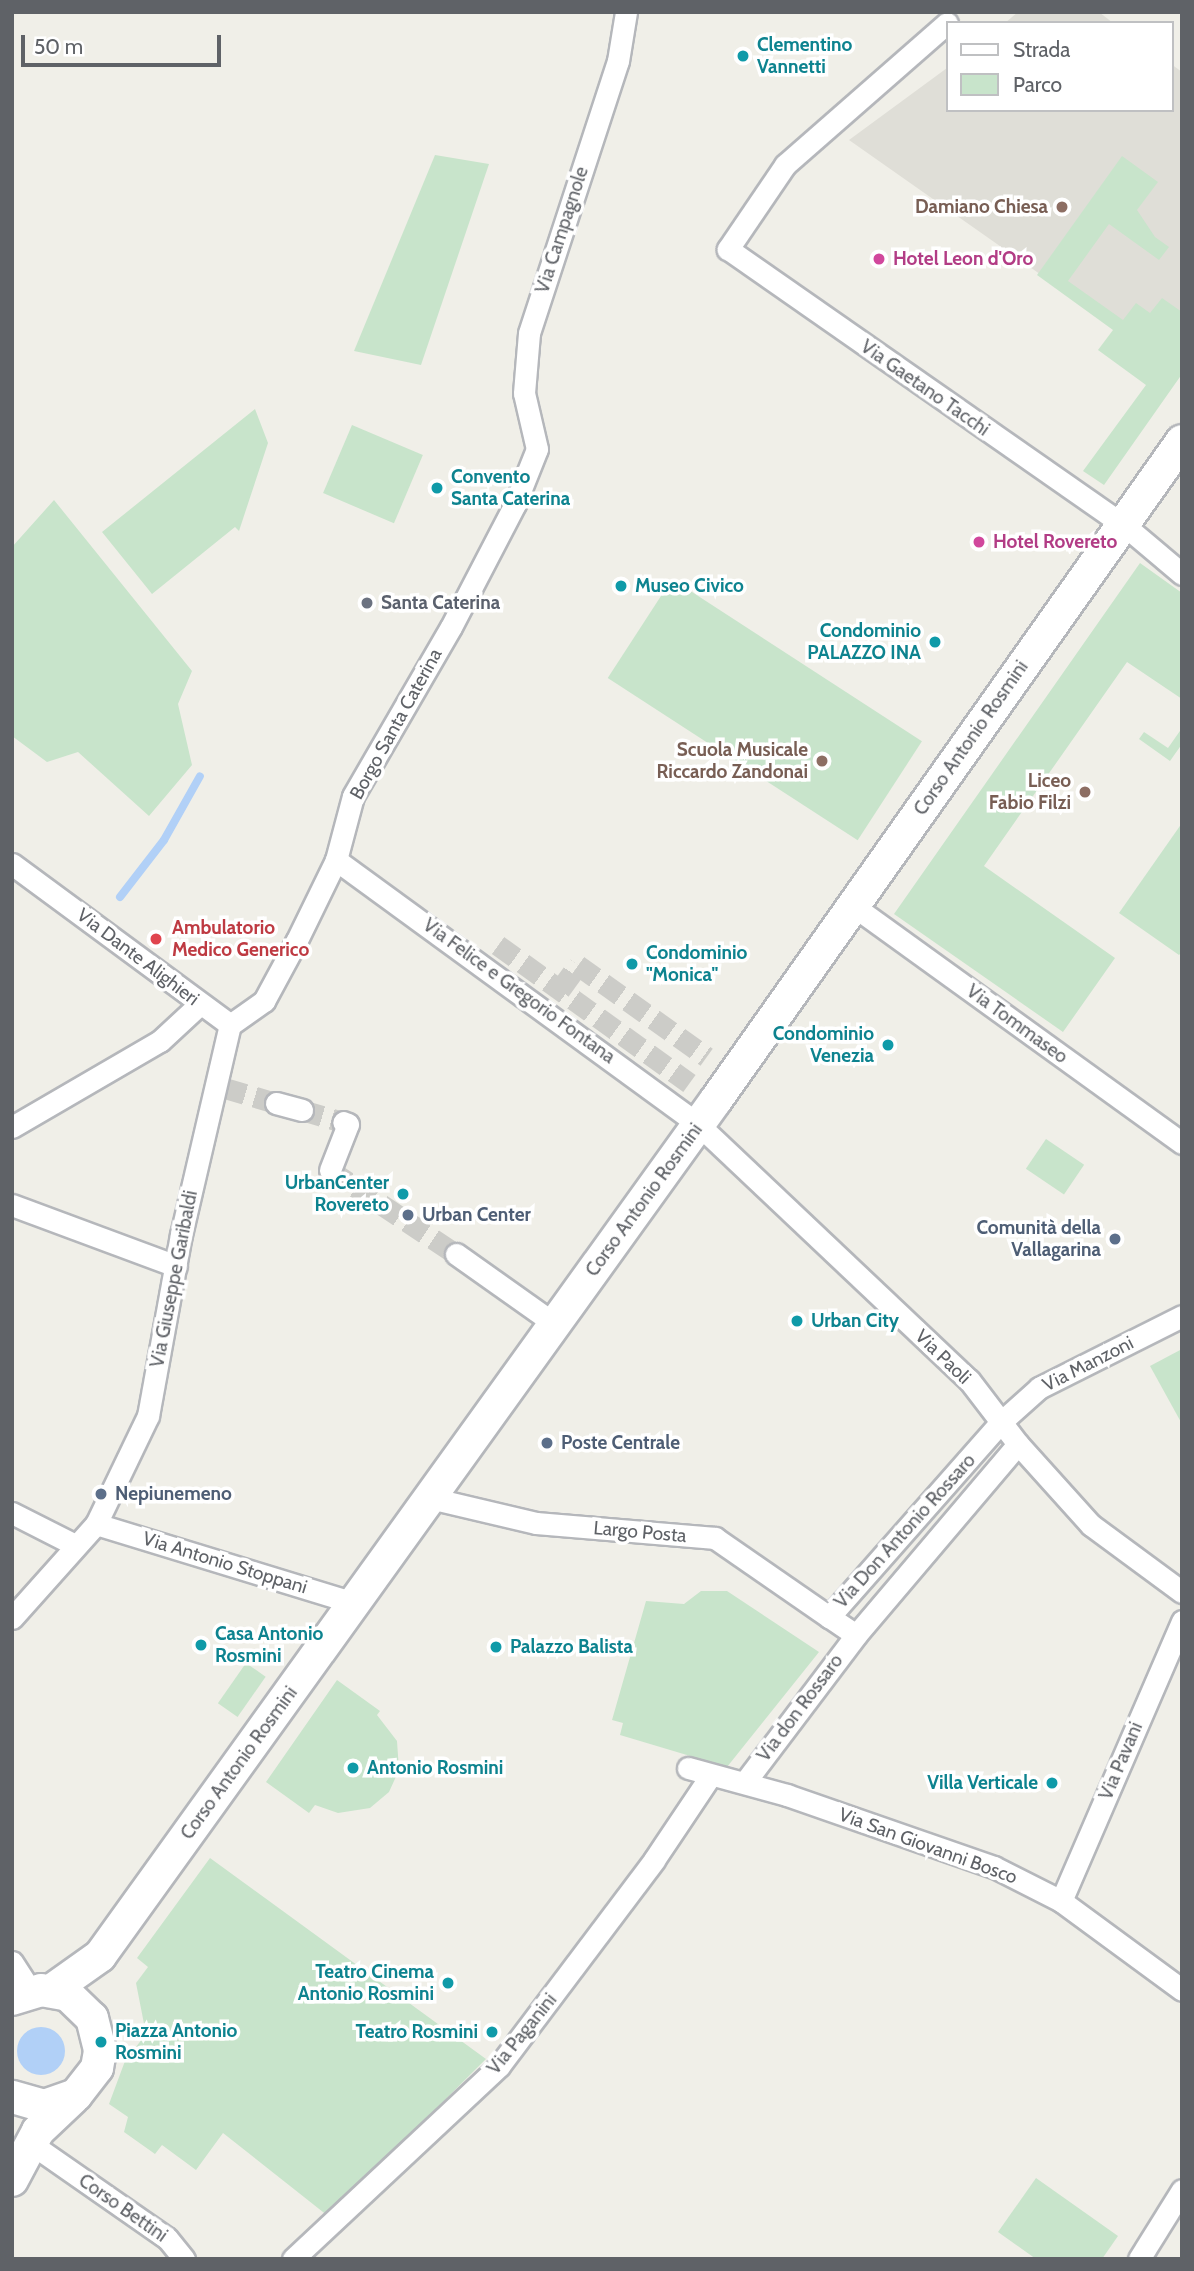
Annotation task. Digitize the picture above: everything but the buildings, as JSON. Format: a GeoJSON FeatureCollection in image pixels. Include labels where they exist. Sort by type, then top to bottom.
{"type":"FeatureCollection","features":[{"type":"Feature","properties":{"kind":"main road","name":"Corso Antonio Rosmini"},"geometry":{"type":"LineString","coordinates":[[100,1956],[699,1125],[1182,441]]}},
{"type":"Feature","properties":{"kind":"main road"},"geometry":{"type":"LineString","coordinates":[[32,1993],[100,1956]]}},
{"type":"Feature","properties":{"kind":"main road"},"geometry":{"type":"LineString","coordinates":[[12,2180],[33,2128],[61,2103],[76,2095],[97,2068],[99,2034],[87,1996],[100,1956]]}},
{"type":"Feature","properties":{"kind":"main road"},"geometry":{"type":"LineString","coordinates":[[32,1993],[68,1996],[92,2018]]}},
{"type":"Feature","properties":{"kind":"street","name":"Via Campagnole"},"geometry":{"type":"LineString","coordinates":[[537,449],[524,393],[528,333],[618,61],[626,12]]}},
{"type":"Feature","properties":{"kind":"street","name":"Via Gaetano Tacchi"},"geometry":{"type":"LineString","coordinates":[[946,24],[785,164],[728,249],[1124,525],[1182,574]]}},
{"type":"Feature","properties":{"kind":"street","name":"Borgo Santa Caterina"},"geometry":{"type":"LineString","coordinates":[[230,1025],[264,1001],[336,860],[353,796],[451,627],[515,504],[537,449]]}},
{"type":"Feature","properties":{"kind":"street","name":"Via Felice e Gregorio Fontana"},"geometry":{"type":"LineString","coordinates":[[336,860],[699,1125]]}},
{"type":"Feature","properties":{"kind":"street","name":"Via Dante Alighieri"},"geometry":{"type":"LineString","coordinates":[[12,864],[230,1025]]}},
{"type":"Feature","properties":{"kind":"street","name":"Via Tommaseo"},"geometry":{"type":"LineString","coordinates":[[852,905],[1182,1143]]}},
{"type":"Feature","properties":{"kind":"street"},"geometry":{"type":"LineString","coordinates":[[12,1127],[160,1041],[200,1004]]}},
{"type":"Feature","properties":{"kind":"street","name":"Via Giuseppe Garibaldi"},"geometry":{"type":"LineString","coordinates":[[12,1618],[96,1524],[148,1416],[176,1266],[221,1087],[230,1025]]}},
{"type":"Feature","properties":{"kind":"street"},"geometry":{"type":"LineString","coordinates":[[276,1103],[302,1110]]}},
{"type":"Feature","properties":{"kind":"street"},"geometry":{"type":"LineString","coordinates":[[330,1170],[348,1124],[343,1122]]}},
{"type":"Feature","properties":{"kind":"street","name":"Via Paoli"},"geometry":{"type":"LineString","coordinates":[[699,1125],[969,1381],[1018,1444],[1091,1525],[1182,1592]]}},
{"type":"Feature","properties":{"kind":"street"},"geometry":{"type":"LineString","coordinates":[[12,1205],[176,1266]]}},
{"type":"Feature","properties":{"kind":"street"},"geometry":{"type":"LineString","coordinates":[[456,1254],[555,1324]]}},
{"type":"Feature","properties":{"kind":"street","name":"Via Manzoni"},"geometry":{"type":"LineString","coordinates":[[1001,1422],[1039,1388],[1182,1316]]}},
{"type":"Feature","properties":{"kind":"street","name":"Via Don Antonio Rossaro"},"geometry":{"type":"LineString","coordinates":[[1001,1422],[829,1616],[856,1635],[1018,1444]]}},
{"type":"Feature","properties":{"kind":"street","name":"Largo Posta"},"geometry":{"type":"LineString","coordinates":[[430,1498],[536,1523],[715,1538],[829,1616]]}},
{"type":"Feature","properties":{"kind":"street"},"geometry":{"type":"LineString","coordinates":[[12,1513],[75,1545]]}},
{"type":"Feature","properties":{"kind":"street","name":"Via Antonio Stoppani"},"geometry":{"type":"LineString","coordinates":[[96,1524],[355,1603]]}},
{"type":"Feature","properties":{"kind":"street","name":"Via Pavani"},"geometry":{"type":"LineString","coordinates":[[1061,1901],[1182,1621]]}},
{"type":"Feature","properties":{"kind":"street","name":"Via don Rossaro"},"geometry":{"type":"LineString","coordinates":[[746,1782],[856,1635]]}},
{"type":"Feature","properties":{"kind":"street","name":"Via San Giovanni Bosco"},"geometry":{"type":"LineString","coordinates":[[688,1769],[746,1782],[994,1867],[1061,1901],[1182,1990]]}},
{"type":"Feature","properties":{"kind":"street","name":"Via Paganini"},"geometry":{"type":"LineString","coordinates":[[293,2259],[499,2066],[646,1871],[711,1775]]}},
{"type":"Feature","properties":{"kind":"street"},"geometry":{"type":"LineString","coordinates":[[12,1962],[32,1993]]}},
{"type":"Feature","properties":{"kind":"street","name":"Corso Bettini"},"geometry":{"type":"LineString","coordinates":[[33,2128],[167,2238],[184,2259]]}},
{"type":"Feature","properties":{"kind":"street"},"geometry":{"type":"LineString","coordinates":[[1139,2259],[1182,2190]]}},
{"type":"Feature","properties":{"kind":"shaded area"},"geometry":{"type":"Polygon","coordinates":[[[1018,12],[1099,12],[1110,21],[1007,21],[1018,12]]]}},
{"type":"Feature","properties":{"kind":"shaded area","name":"Damiano Chiesa"},"geometry":{"type":"Polygon","coordinates":[[[1173,65],[1182,72],[1182,374],[849,140],[946,69],[946,112],[1173,112],[1173,65]]]}},
{"type":"Feature","properties":{"kind":"green space"},"geometry":{"type":"Polygon","coordinates":[[[435,155],[489,164],[421,365],[354,351],[435,155]]]}},
{"type":"Feature","properties":{"kind":"green space"},"geometry":{"type":"Polygon","coordinates":[[[1122,156],[1158,182],[1137,210],[1155,237],[1169,247],[1159,260],[1109,224],[1068,281],[1123,320],[1136,303],[1150,313],[1162,298],[1182,312],[1182,374],[1104,485],[1083,471],[1146,385],[1098,350],[1113,330],[1037,275],[1122,156]]]}},
{"type":"Feature","properties":{"kind":"green space"},"geometry":{"type":"Polygon","coordinates":[[[255,409],[268,443],[239,531],[235,527],[152,594],[102,532],[255,409]]]}},
{"type":"Feature","properties":{"kind":"green space"},"geometry":{"type":"Polygon","coordinates":[[[352,425],[423,455],[394,523],[323,493],[352,425]]]}},
{"type":"Feature","properties":{"kind":"green space"},"geometry":{"type":"Polygon","coordinates":[[[54,500],[192,671],[178,704],[192,765],[149,816],[78,752],[47,762],[12,736],[12,547],[54,500]]]}},
{"type":"Feature","properties":{"kind":"green space"},"geometry":{"type":"Polygon","coordinates":[[[1140,563],[1182,593],[1182,699],[1127,662],[984,866],[1115,958],[1063,1032],[894,914],[1140,563]]]}},
{"type":"Feature","properties":{"kind":"green space"},"geometry":{"type":"Polygon","coordinates":[[[672,579],[922,741],[858,840],[608,678],[672,579]]]}},
{"type":"Feature","properties":{"kind":"green space"},"geometry":{"type":"Polygon","coordinates":[[[1182,728],[1182,744],[1170,761],[1139,739],[1144,732],[1168,748],[1182,728]]]}},
{"type":"Feature","properties":{"kind":"green space"},"geometry":{"type":"Polygon","coordinates":[[[1182,823],[1182,952],[1179,955],[1119,913],[1182,823]]]}},
{"type":"Feature","properties":{"kind":"green space"},"geometry":{"type":"Polygon","coordinates":[[[1046,1139],[1084,1165],[1064,1195],[1026,1169],[1046,1139]]]}},
{"type":"Feature","properties":{"kind":"green space"},"geometry":{"type":"Polygon","coordinates":[[[1182,1349],[1182,1424],[1150,1366],[1182,1349]]]}},
{"type":"Feature","properties":{"kind":"green space"},"geometry":{"type":"Polygon","coordinates":[[[701,1591],[727,1591],[819,1652],[727,1767],[620,1735],[623,1723],[612,1720],[646,1601],[684,1604],[701,1591]]]}},
{"type":"Feature","properties":{"kind":"green space"},"geometry":{"type":"Polygon","coordinates":[[[246,1663],[266,1677],[238,1717],[218,1703],[246,1663]]]}},
{"type":"Feature","properties":{"kind":"green space"},"geometry":{"type":"Polygon","coordinates":[[[337,1680],[380,1711],[377,1715],[397,1741],[399,1770],[389,1792],[370,1808],[338,1813],[315,1805],[309,1813],[266,1782],[337,1680]]]}},
{"type":"Feature","properties":{"kind":"green space"},"geometry":{"type":"Polygon","coordinates":[[[210,1858],[486,2059],[328,2216],[223,2133],[196,2170],[162,2145],[155,2154],[124,2132],[128,2117],[109,2104],[125,2061],[146,2034],[136,1983],[148,1967],[137,1958],[210,1858]]]}},
{"type":"Feature","properties":{"kind":"green space"},"geometry":{"type":"Polygon","coordinates":[[[1036,2178],[1118,2236],[1102,2259],[1036,2259],[998,2232],[1036,2178]]]}},
{"type":"Feature","properties":{"kind":"water"},"geometry":{"type":"Polygon","coordinates":[[[41,2027],[58,2034],[65,2051],[58,2068],[41,2075],[24,2068],[17,2051],[24,2034],[41,2027]]]}},
{"type":"Feature","properties":{"kind":"waterway"},"geometry":{"type":"LineString","coordinates":[[120,897],[164,840],[200,776]]}},
{"type":"Feature","properties":{"kind":"tunnel"},"geometry":{"type":"LineString","coordinates":[[498,945],[689,1083]]}},
{"type":"Feature","properties":{"kind":"tunnel"},"geometry":{"type":"LineString","coordinates":[[560,990],[578,965],[707,1057]]}},
{"type":"Feature","properties":{"kind":"tunnel"},"geometry":{"type":"LineString","coordinates":[[225,1088],[276,1103]]}},
{"type":"Feature","properties":{"kind":"tunnel"},"geometry":{"type":"LineString","coordinates":[[302,1110],[343,1122]]}},
{"type":"Feature","properties":{"kind":"tunnel"},"geometry":{"type":"LineString","coordinates":[[330,1170],[456,1254]]}},
{"type":"Feature","properties":{"kind":"place","name":"Clementino Vannetti"},"geometry":{"type":"Point","coordinates":[743,56]}},
{"type":"Feature","properties":{"kind":"place","name":"Damiano Chiesa"},"geometry":{"type":"Point","coordinates":[1062,207]}},
{"type":"Feature","properties":{"kind":"place","name":"Hotel Leon d'Oro"},"geometry":{"type":"Point","coordinates":[879,259]}},
{"type":"Feature","properties":{"kind":"place","name":"Convento Santa Caterina"},"geometry":{"type":"Point","coordinates":[437,488]}},
{"type":"Feature","properties":{"kind":"place","name":"Hotel Rovereto"},"geometry":{"type":"Point","coordinates":[979,542]}},
{"type":"Feature","properties":{"kind":"place","name":"Museo Civico"},"geometry":{"type":"Point","coordinates":[621,586]}},
{"type":"Feature","properties":{"kind":"place","name":"Santa Caterina"},"geometry":{"type":"Point","coordinates":[367,603]}},
{"type":"Feature","properties":{"kind":"place","name":"Condominio PALAZZO INA"},"geometry":{"type":"Point","coordinates":[935,642]}},
{"type":"Feature","properties":{"kind":"place","name":"Scuola Musicale Riccardo Zandonai"},"geometry":{"type":"Point","coordinates":[822,761]}},
{"type":"Feature","properties":{"kind":"place","name":"Liceo Fabio Filzi"},"geometry":{"type":"Point","coordinates":[1085,792]}},
{"type":"Feature","properties":{"kind":"place","name":"Ambulatorio Medico Generico"},"geometry":{"type":"Point","coordinates":[156,939]}},
{"type":"Feature","properties":{"kind":"place","name":"Condominio \"Monica\""},"geometry":{"type":"Point","coordinates":[632,964]}},
{"type":"Feature","properties":{"kind":"place","name":"Condominio Venezia"},"geometry":{"type":"Point","coordinates":[888,1045]}},
{"type":"Feature","properties":{"kind":"place","name":"UrbanCenter Rovereto"},"geometry":{"type":"Point","coordinates":[403,1194]}},
{"type":"Feature","properties":{"kind":"place","name":"Urban Center"},"geometry":{"type":"Point","coordinates":[408,1215]}},
{"type":"Feature","properties":{"kind":"place","name":"Comunità della Vallagarina"},"geometry":{"type":"Point","coordinates":[1115,1239]}},
{"type":"Feature","properties":{"kind":"place","name":"Urban City"},"geometry":{"type":"Point","coordinates":[797,1321]}},
{"type":"Feature","properties":{"kind":"place","name":"Poste Centrale"},"geometry":{"type":"Point","coordinates":[547,1443]}},
{"type":"Feature","properties":{"kind":"place","name":"Nepiunemeno"},"geometry":{"type":"Point","coordinates":[101,1494]}},
{"type":"Feature","properties":{"kind":"place","name":"Casa Antonio Rosmini"},"geometry":{"type":"Point","coordinates":[201,1645]}},
{"type":"Feature","properties":{"kind":"place","name":"Palazzo Balista"},"geometry":{"type":"Point","coordinates":[496,1647]}},
{"type":"Feature","properties":{"kind":"place","name":"Antonio Rosmini"},"geometry":{"type":"Point","coordinates":[353,1768]}},
{"type":"Feature","properties":{"kind":"place","name":"Villa Verticale"},"geometry":{"type":"Point","coordinates":[1052,1783]}},
{"type":"Feature","properties":{"kind":"place","name":"Teatro Cinema Antonio Rosmini"},"geometry":{"type":"Point","coordinates":[448,1983]}},
{"type":"Feature","properties":{"kind":"place","name":"Teatro Rosmini"},"geometry":{"type":"Point","coordinates":[492,2032]}},
{"type":"Feature","properties":{"kind":"place","name":"Piazza Antonio Rosmini"},"geometry":{"type":"Point","coordinates":[101,2042]}}]}
